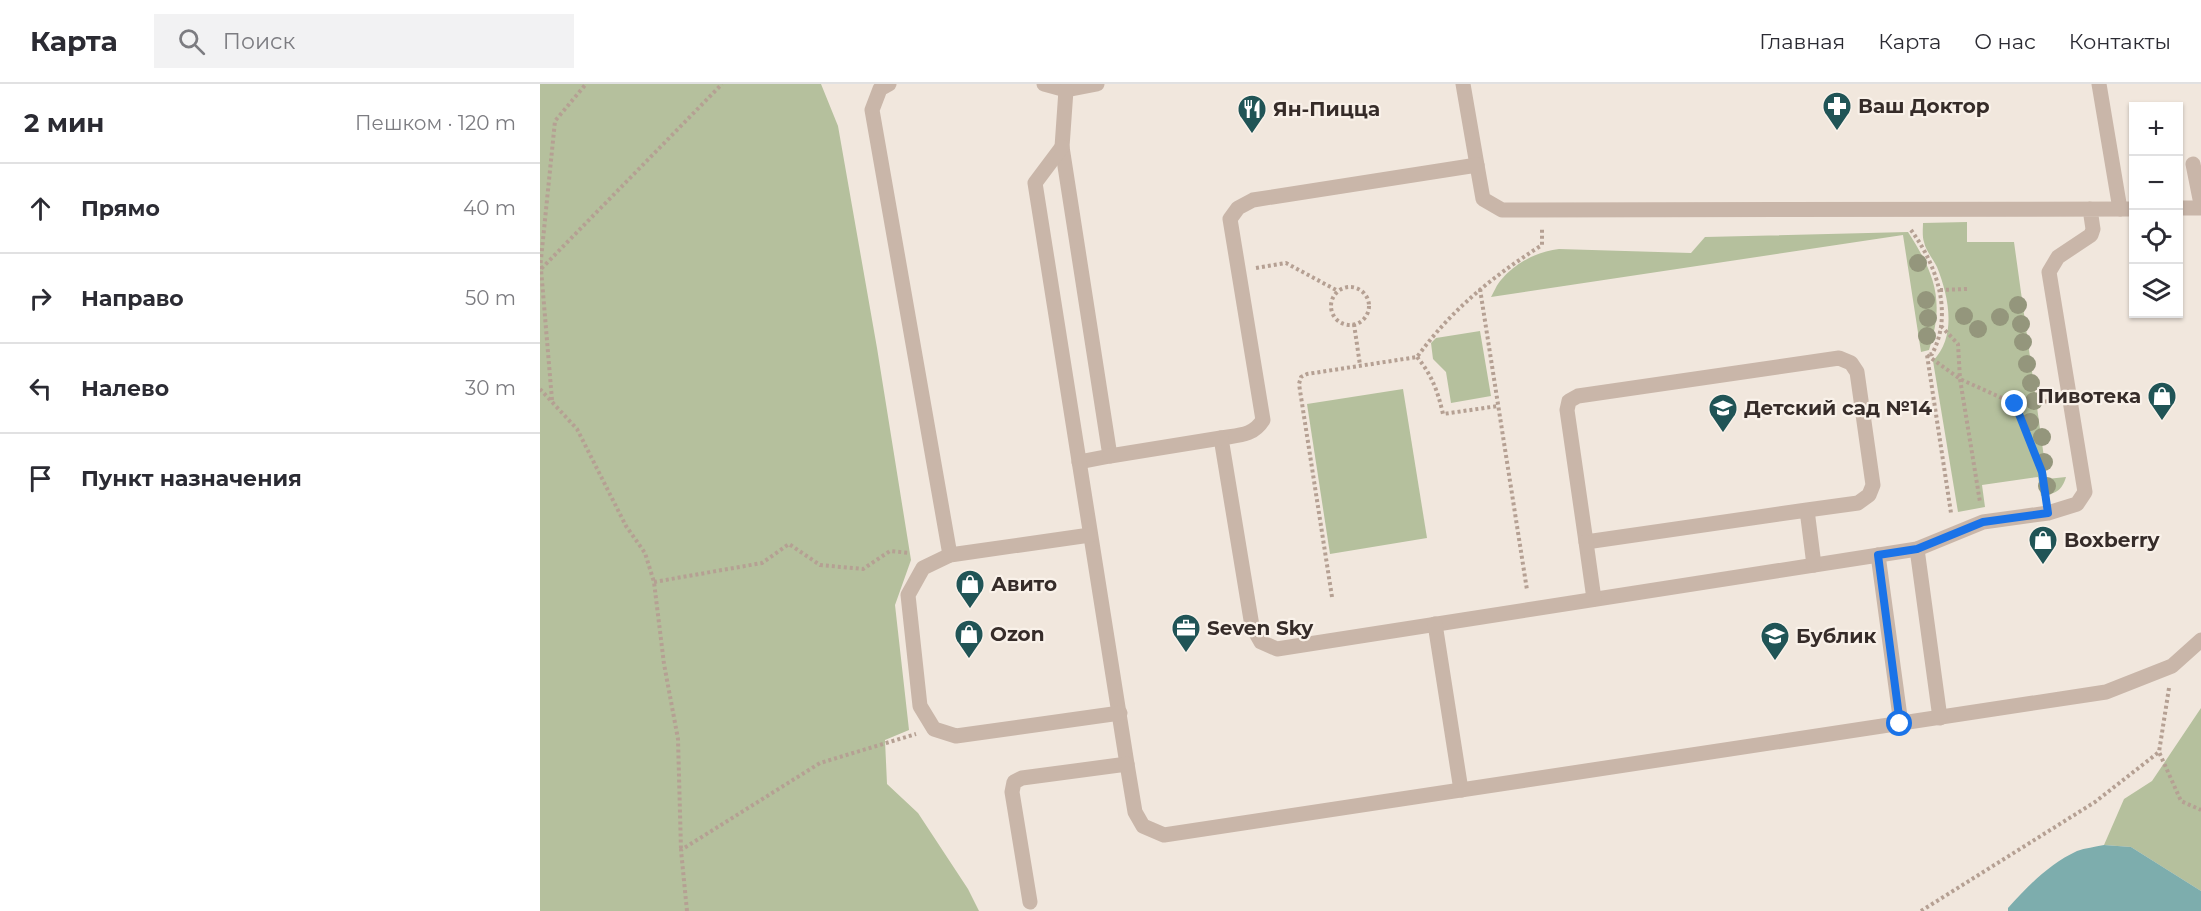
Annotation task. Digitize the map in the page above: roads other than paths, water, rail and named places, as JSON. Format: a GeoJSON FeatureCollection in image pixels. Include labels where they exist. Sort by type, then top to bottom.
{"type":"FeatureCollection","features":[{"type":"Feature","properties":{"kind":"street"},"geometry":{"type":"LineString","coordinates":[[889,84],[880,88],[872,110],[950,555]]}},
{"type":"Feature","properties":{"kind":"street"},"geometry":{"type":"LineString","coordinates":[[1044,84],[1066,90],[1097,84]]}},
{"type":"Feature","properties":{"kind":"street"},"geometry":{"type":"LineString","coordinates":[[1462,84],[1483,199],[1502,210],[2127,209],[2099,84]]}},
{"type":"Feature","properties":{"kind":"street"},"geometry":{"type":"LineString","coordinates":[[1066,90],[1062,147],[1110,456]]}},
{"type":"Feature","properties":{"kind":"street"},"geometry":{"type":"LineString","coordinates":[[1062,147],[1035,183],[1135,812],[1143,826],[1164,835],[2106,692],[2172,666],[2201,649]]}},
{"type":"Feature","properties":{"kind":"street"},"geometry":{"type":"LineString","coordinates":[[2183,208],[2201,206],[2193,164]]}},
{"type":"Feature","properties":{"kind":"street"},"geometry":{"type":"LineString","coordinates":[[1079,462],[1246,434],[1257,429],[1263,420],[1230,219],[1238,208],[1253,200],[1477,165]]}},
{"type":"Feature","properties":{"kind":"street"},"geometry":{"type":"LineString","coordinates":[[1221,438],[1252,626],[1261,642],[1277,649],[1917,549],[1983,522],[2048,513],[2077,504],[2085,492],[2049,272],[2058,257],[2091,235],[2093,228],[2090,209]]}},
{"type":"Feature","properties":{"kind":"street"},"geometry":{"type":"LineString","coordinates":[[1586,542],[1857,503],[1869,495],[1873,485],[1857,372],[1851,363],[1839,358],[1578,396],[1569,401],[1567,411],[1594,599]]}},
{"type":"Feature","properties":{"kind":"street"},"geometry":{"type":"LineString","coordinates":[[1807,510],[1814,564]]}},
{"type":"Feature","properties":{"kind":"street"},"geometry":{"type":"LineString","coordinates":[[1090,535],[950,555],[923,568],[908,595],[920,706],[934,729],[956,736],[1120,713]]}},
{"type":"Feature","properties":{"kind":"street"},"geometry":{"type":"LineString","coordinates":[[1917,549],[1940,718]]}},
{"type":"Feature","properties":{"kind":"street"},"geometry":{"type":"LineString","coordinates":[[1878,555],[1900,724]]}},
{"type":"Feature","properties":{"kind":"street"},"geometry":{"type":"LineString","coordinates":[[1435,624],[1461,790]]}},
{"type":"Feature","properties":{"kind":"street"},"geometry":{"type":"LineString","coordinates":[[2172,666],[2201,640]]}},
{"type":"Feature","properties":{"kind":"street"},"geometry":{"type":"LineString","coordinates":[[1030,902],[1012,792],[1014,782],[1022,778],[1127,764]]}},
{"type":"Feature","properties":{"kind":"water"},"geometry":{"type":"Polygon","coordinates":[[[2104,845],[2131,847],[2201,891],[2201,911],[2008,911],[2008,908],[2031,884],[2057,862],[2077,851],[2104,845]]]}},
{"type":"Feature","properties":{"kind":"place","name":"Ваш Доктор"},"geometry":{"type":"Point","coordinates":[1837,132]}},
{"type":"Feature","properties":{"kind":"place","name":"Ян-Пицца"},"geometry":{"type":"Point","coordinates":[1252,134]}},
{"type":"Feature","properties":{"kind":"place","name":"Пивотека"},"geometry":{"type":"Point","coordinates":[2162,422]}},
{"type":"Feature","properties":{"kind":"place","name":"Детский сад №14"},"geometry":{"type":"Point","coordinates":[1723,434]}},
{"type":"Feature","properties":{"kind":"place","name":"Boxberry"},"geometry":{"type":"Point","coordinates":[2043,566]}},
{"type":"Feature","properties":{"kind":"place","name":"Авито"},"geometry":{"type":"Point","coordinates":[970,610]}},
{"type":"Feature","properties":{"kind":"place","name":"Seven Sky"},"geometry":{"type":"Point","coordinates":[1186,654]}},
{"type":"Feature","properties":{"kind":"place","name":"Ozon"},"geometry":{"type":"Point","coordinates":[969,660]}},
{"type":"Feature","properties":{"kind":"place","name":"Бублик"},"geometry":{"type":"Point","coordinates":[1775,662]}}]}
